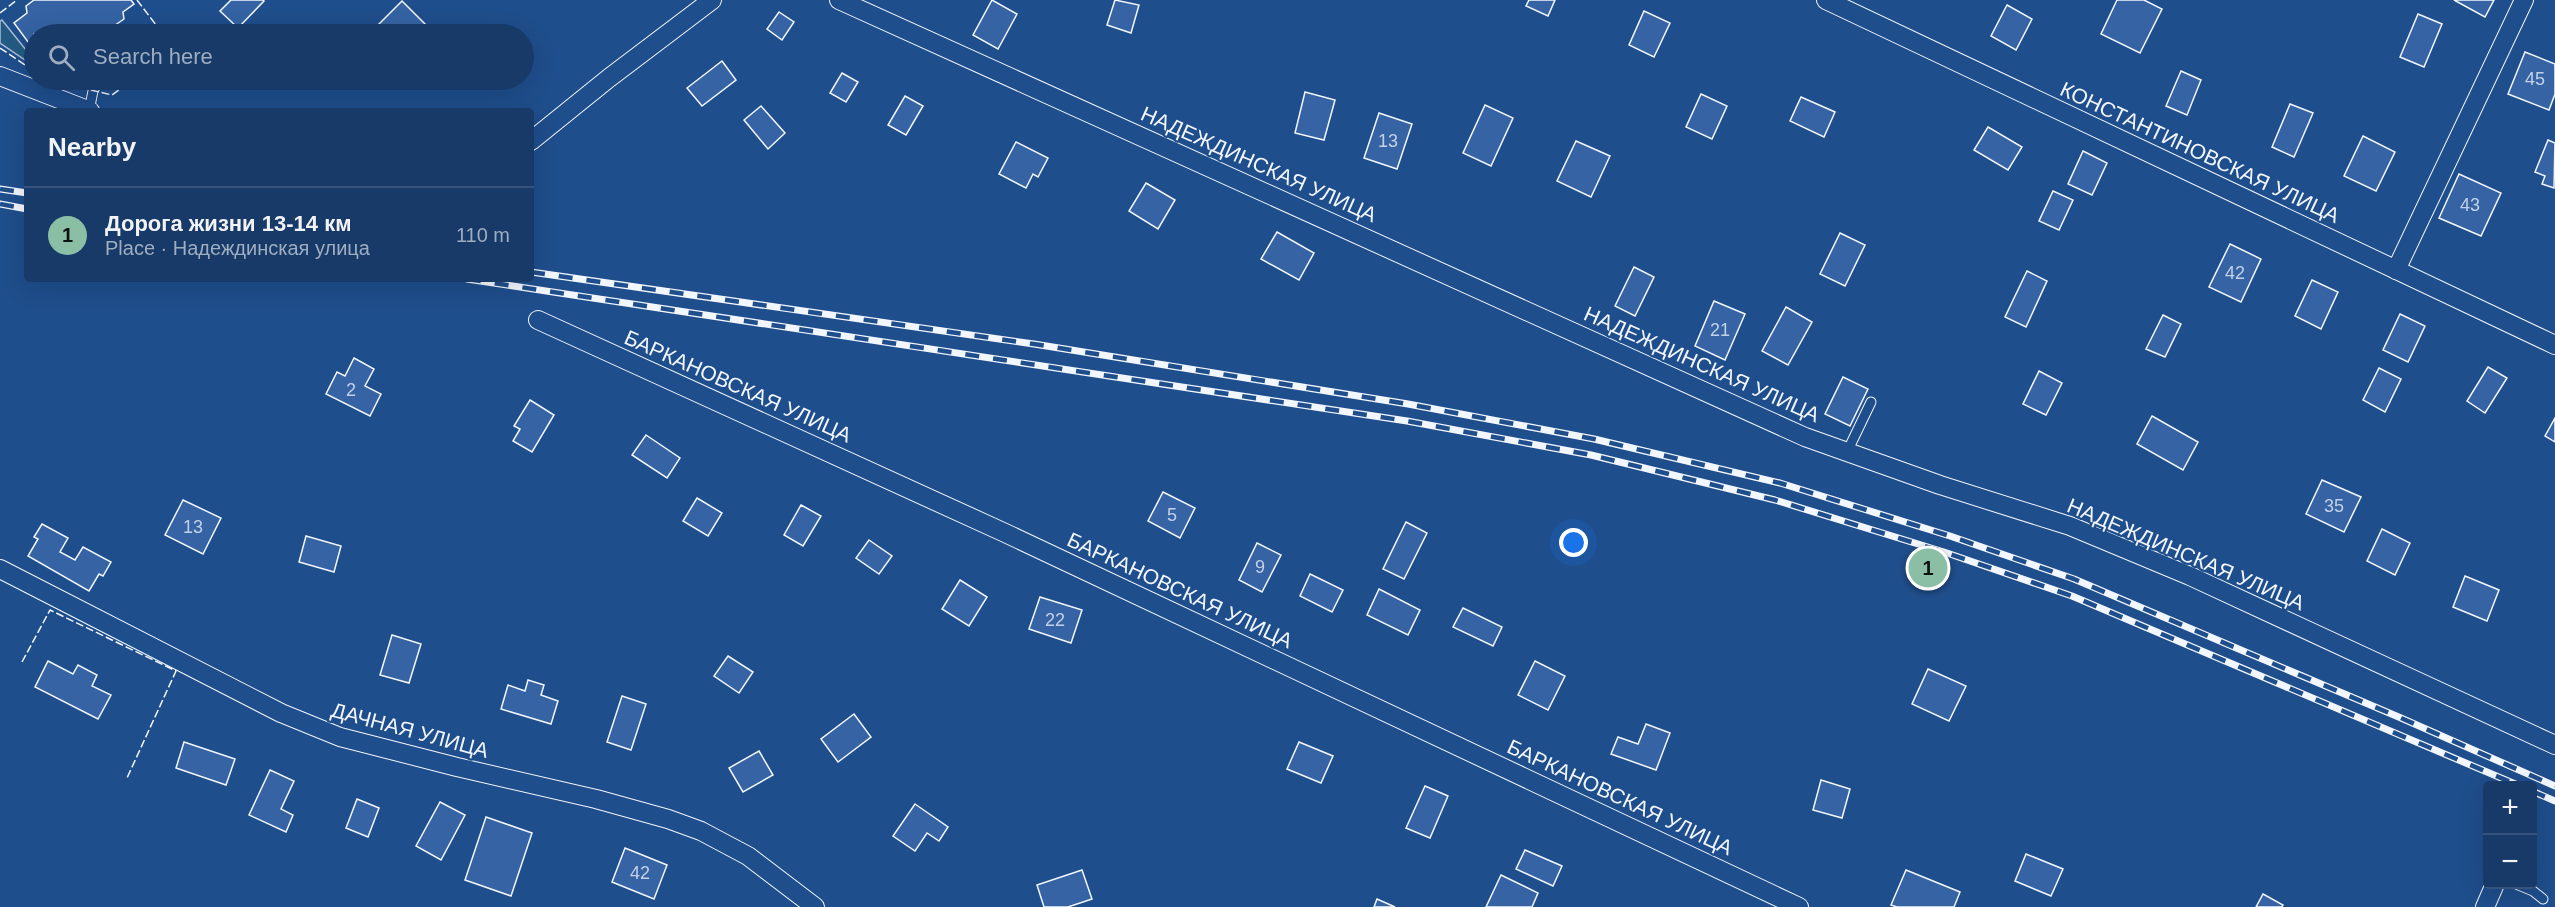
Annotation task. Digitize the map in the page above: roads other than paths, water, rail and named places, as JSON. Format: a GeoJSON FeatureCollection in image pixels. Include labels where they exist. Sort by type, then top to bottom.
{"type":"FeatureCollection","features":[{"type":"Feature","properties":{"kind":"street"},"geometry":{"type":"LineString","coordinates":[[534,139],[712,0]]}},
{"type":"Feature","properties":{"kind":"street","name":"НАДЕЖДИНСКАЯ УЛИЦА"},"geometry":{"type":"LineString","coordinates":[[839,0],[1805,437],[1940,485],[2070,526],[2179,571],[2555,745]]}},
{"type":"Feature","properties":{"kind":"street","name":"КОНСТАНТИНОВСКАЯ УЛИЦА"},"geometry":{"type":"LineString","coordinates":[[1826,0],[2555,345]]}},
{"type":"Feature","properties":{"kind":"street"},"geometry":{"type":"LineString","coordinates":[[2396,270],[2524,0]]}},
{"type":"Feature","properties":{"kind":"street"},"geometry":{"type":"LineString","coordinates":[[0,76],[24,85]]}},
{"type":"Feature","properties":{"kind":"street"},"geometry":{"type":"LineString","coordinates":[[36,90],[82,108]]}},
{"type":"Feature","properties":{"kind":"street","name":"БАРКАНОВСКАЯ УЛИЦА"},"geometry":{"type":"LineString","coordinates":[[538,320],[1025,542],[1799,907]]}},
{"type":"Feature","properties":{"kind":"street","name":"ДАЧНАЯ УЛИЦА"},"geometry":{"type":"LineString","coordinates":[[0,569],[281,713],[340,736],[457,767],[596,799],[668,819],[701,831],[748,856],[815,907]]}},
{"type":"Feature","properties":{"kind":"street"},"geometry":{"type":"LineString","coordinates":[[2485,907],[2494,889]]}},
{"type":"Feature","properties":{"kind":"lane"},"geometry":{"type":"LineString","coordinates":[[90,108],[94,90]]}},
{"type":"Feature","properties":{"kind":"lane"},"geometry":{"type":"LineString","coordinates":[[1847,452],[1871,402]]}},
{"type":"Feature","properties":{"kind":"lane"},"geometry":{"type":"LineString","coordinates":[[2527,889],[2543,899]]}},
{"type":"Feature","properties":{"kind":"railway"},"geometry":{"type":"LineString","coordinates":[[0,189],[24,193]]}},
{"type":"Feature","properties":{"kind":"railway"},"geometry":{"type":"LineString","coordinates":[[0,204],[24,208]]}},
{"type":"Feature","properties":{"kind":"railway"},"geometry":{"type":"LineString","coordinates":[[534,272],[1034,344],[1408,404],[1594,439],[1780,483],[1950,536],[2074,579],[2555,786]]}},
{"type":"Feature","properties":{"kind":"railway"},"geometry":{"type":"LineString","coordinates":[[487,282],[1407,421],[1591,455],[1775,500],[1944,552],[2072,596],[2508,781]]}},
{"type":"Feature","properties":{"kind":"railway"},"geometry":{"type":"LineString","coordinates":[[2537,793],[2555,801]]}},
{"type":"Feature","properties":{"kind":"place","name":"Дорога жизни 13-14 км"},"geometry":{"type":"Point","coordinates":[1928,568]}}]}
